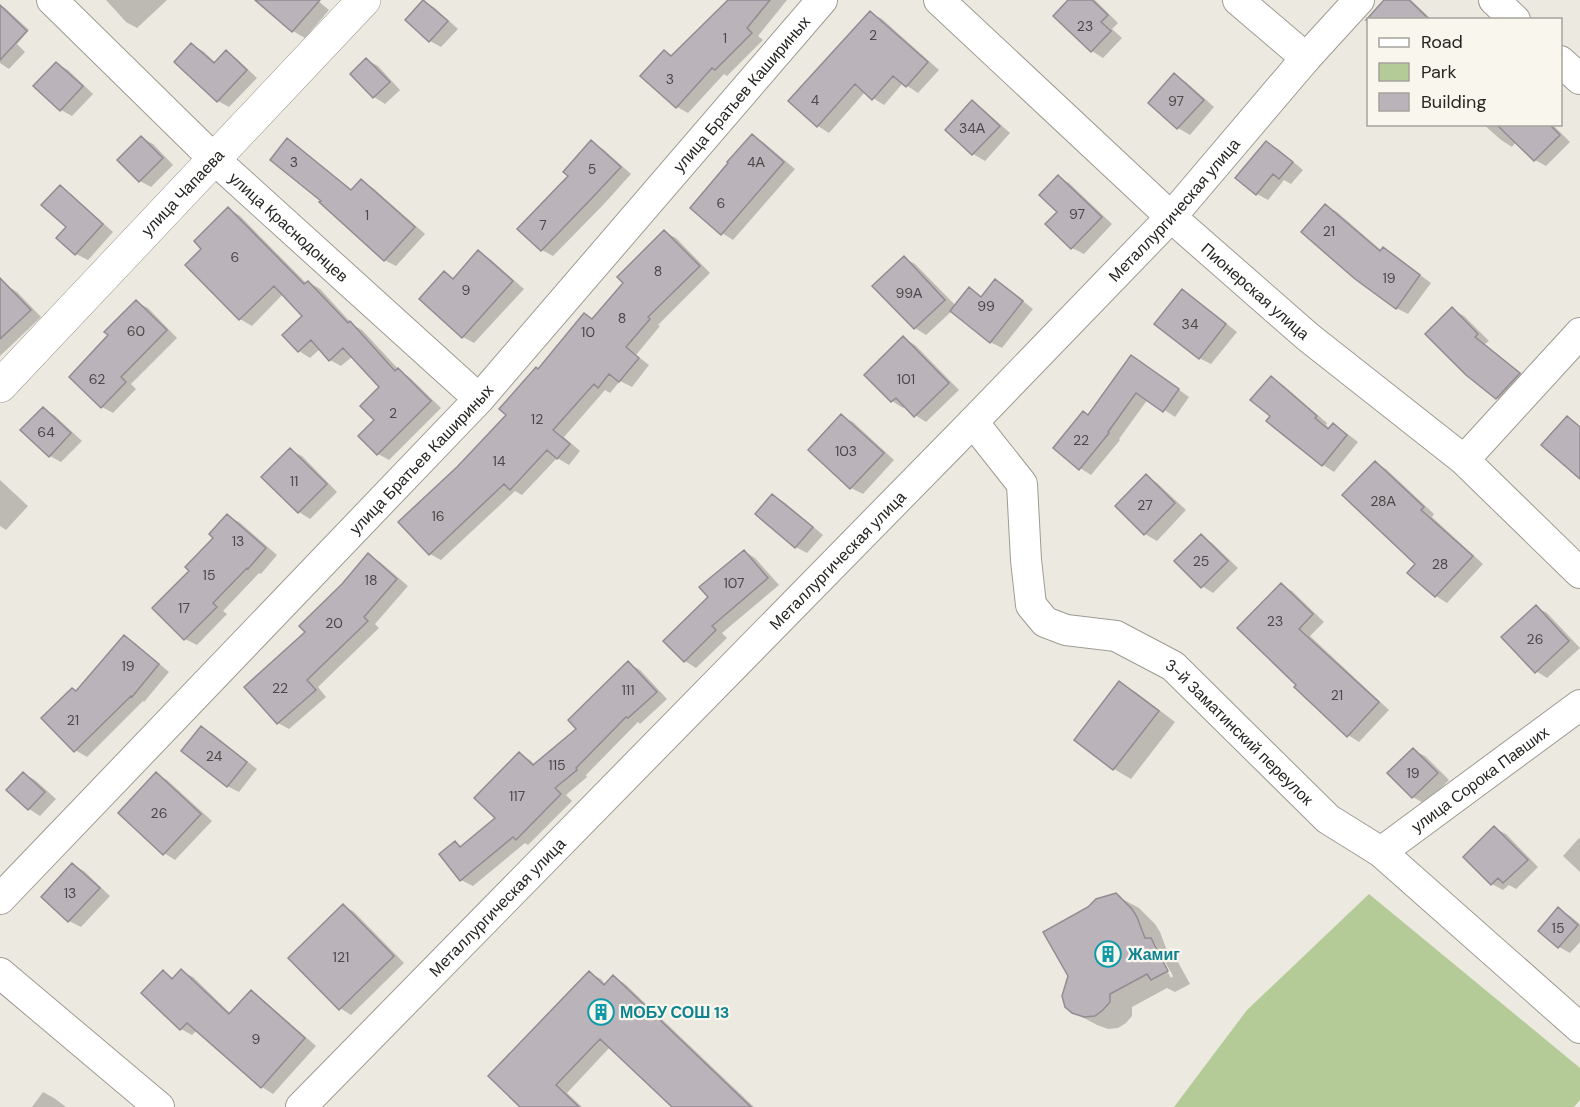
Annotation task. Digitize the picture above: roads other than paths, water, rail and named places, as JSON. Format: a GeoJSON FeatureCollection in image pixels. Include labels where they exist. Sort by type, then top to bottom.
{"type":"FeatureCollection","features":[{"type":"Feature","properties":{"kind":"street","name":"улица Краснодонцев"},"geometry":{"type":"LineString","coordinates":[[52,0],[214,159],[478,399]]}},
{"type":"Feature","properties":{"kind":"street","name":"улица Чапаева"},"geometry":{"type":"LineString","coordinates":[[0,386],[364,0]]}},
{"type":"Feature","properties":{"kind":"street","name":"улица Братьев Кашириных"},"geometry":{"type":"LineString","coordinates":[[0,899],[478,399],[822,0]]}},
{"type":"Feature","properties":{"kind":"street","name":"Пионерская улица"},"geometry":{"type":"LineString","coordinates":[[939,0],[1171,217],[1308,338],[1464,460],[1580,573]]}},
{"type":"Feature","properties":{"kind":"street"},"geometry":{"type":"LineString","coordinates":[[1238,0],[1306,58]]}},
{"type":"Feature","properties":{"kind":"street","name":"Металлургическая улица"},"geometry":{"type":"LineString","coordinates":[[301,1107],[1171,217],[1306,58],[1359,0]]}},
{"type":"Feature","properties":{"kind":"street"},"geometry":{"type":"LineString","coordinates":[[1494,0],[1513,18]]}},
{"type":"Feature","properties":{"kind":"street"},"geometry":{"type":"LineString","coordinates":[[1562,63],[1580,79]]}},
{"type":"Feature","properties":{"kind":"street"},"geometry":{"type":"LineString","coordinates":[[1464,460],[1580,333]]}},
{"type":"Feature","properties":{"kind":"street","name":"3-й Заматинский переулок"},"geometry":{"type":"LineString","coordinates":[[972,422],[1023,484],[1026,560],[1031,605],[1045,622],[1066,630],[1116,636],[1173,666],[1328,819],[1380,852],[1580,1028]]}},
{"type":"Feature","properties":{"kind":"street","name":"улица Сорока Павших"},"geometry":{"type":"LineString","coordinates":[[1380,852],[1580,705]]}},
{"type":"Feature","properties":{"kind":"street"},"geometry":{"type":"LineString","coordinates":[[0,973],[159,1107]]}},
{"type":"Feature","properties":{"kind":"place","name":"Жамиг"},"geometry":{"type":"Point","coordinates":[1108,954]}},
{"type":"Feature","properties":{"kind":"place","name":"МОБУ СОШ 13"},"geometry":{"type":"Point","coordinates":[601,1012]}}]}
